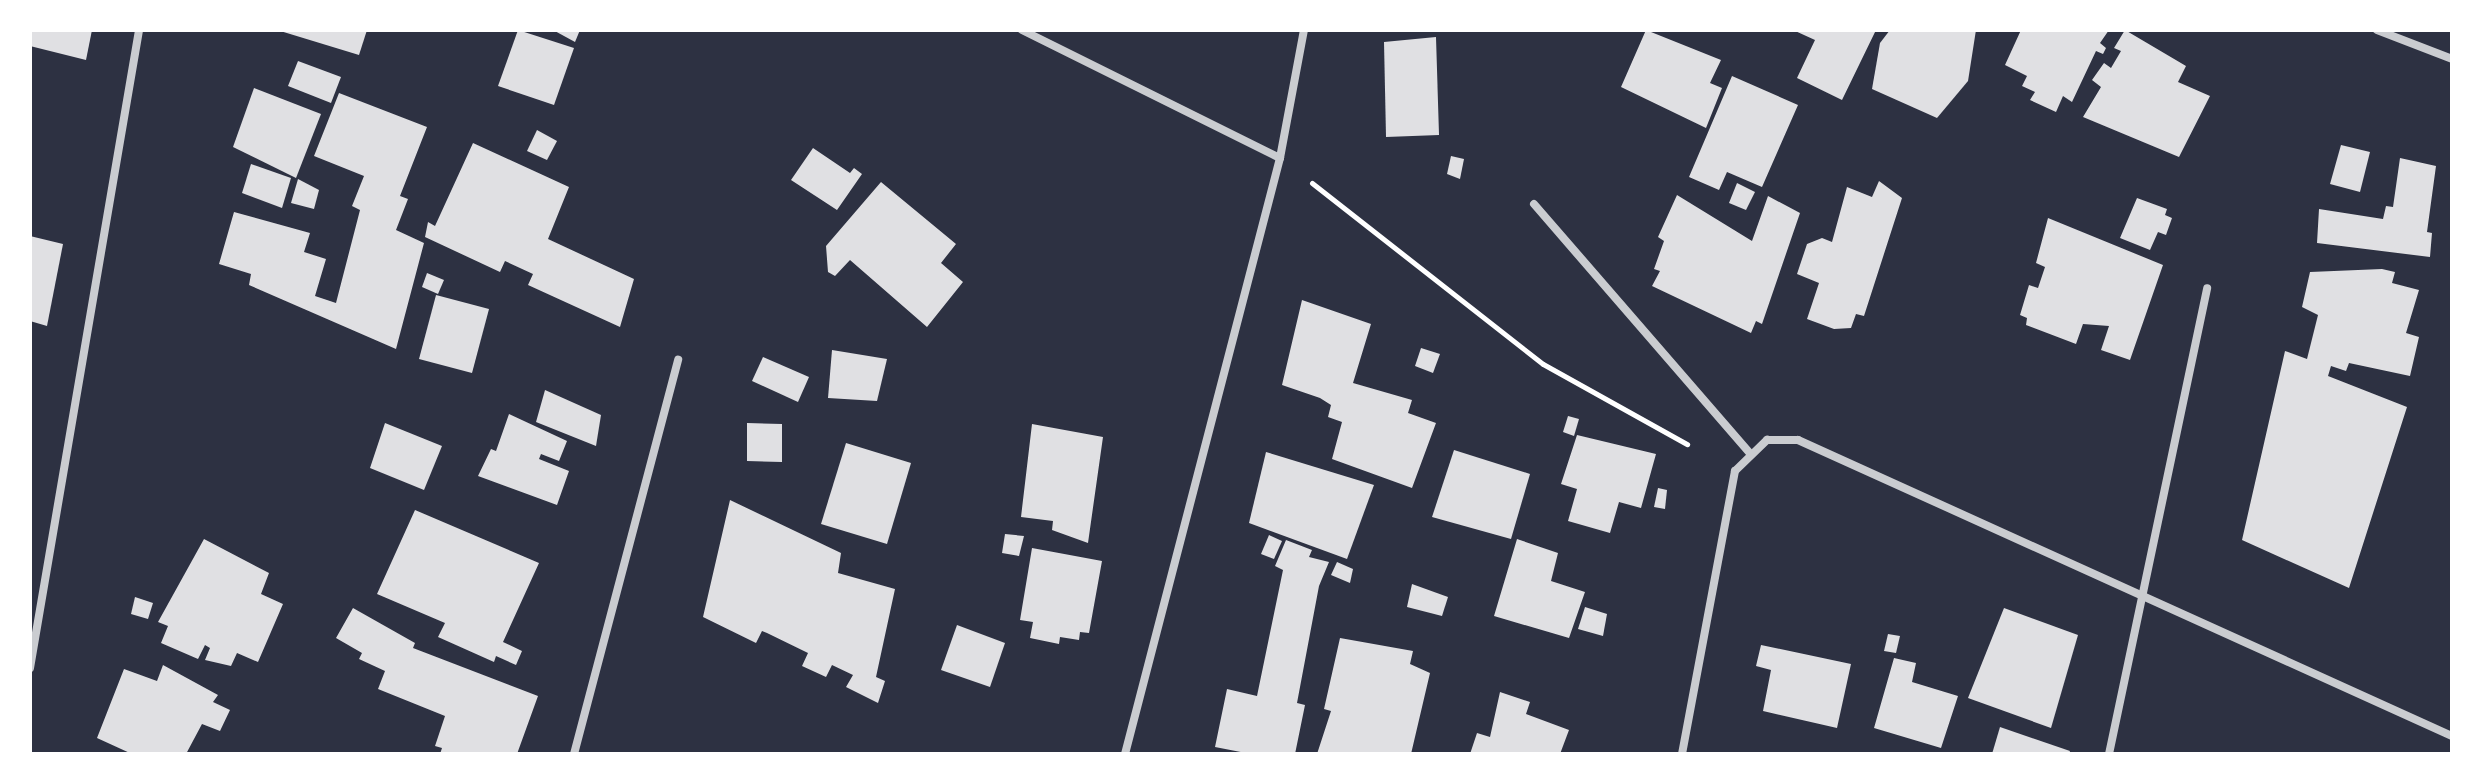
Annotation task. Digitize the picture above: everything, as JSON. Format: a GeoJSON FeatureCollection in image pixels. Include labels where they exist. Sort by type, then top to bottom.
{"type":"FeatureCollection","features":[{"type":"Feature","properties":{"kind":"street"},"geometry":{"type":"LineString","coordinates":[[30,668],[139,30]]}},
{"type":"Feature","properties":{"kind":"street"},"geometry":{"type":"LineString","coordinates":[[1022,30],[1280,158]]}},
{"type":"Feature","properties":{"kind":"street"},"geometry":{"type":"LineString","coordinates":[[1125,754],[1280,158],[1304,30]]}},
{"type":"Feature","properties":{"kind":"street"},"geometry":{"type":"LineString","coordinates":[[2377,30],[2452,59]]}},
{"type":"Feature","properties":{"kind":"street"},"geometry":{"type":"LineString","coordinates":[[1534,204],[1749,452]]}},
{"type":"Feature","properties":{"kind":"street"},"geometry":{"type":"LineString","coordinates":[[2109,754],[2207,288]]}},
{"type":"Feature","properties":{"kind":"street"},"geometry":{"type":"LineString","coordinates":[[574,754],[678,359]]}},
{"type":"Feature","properties":{"kind":"street"},"geometry":{"type":"LineString","coordinates":[[1682,754],[1735,471],[1749,452],[1767,440],[1798,440],[2452,736]]}},
{"type":"Feature","properties":{"kind":"path"},"geometry":{"type":"LineString","coordinates":[[1280,158],[1543,364],[1735,471]]}},
{"type":"Feature","properties":{"kind":"building"},"geometry":{"type":"Polygon","coordinates":[[[30,30],[92,30],[86,60],[30,46],[30,30]]]}},
{"type":"Feature","properties":{"kind":"building"},"geometry":{"type":"Polygon","coordinates":[[[277,30],[367,30],[359,55],[277,30]]]}},
{"type":"Feature","properties":{"kind":"building"},"geometry":{"type":"Polygon","coordinates":[[[518,30],[574,48],[554,105],[498,86],[518,30]]]}},
{"type":"Feature","properties":{"kind":"building"},"geometry":{"type":"Polygon","coordinates":[[[553,30],[580,30],[575,42],[553,30]]]}},
{"type":"Feature","properties":{"kind":"building"},"geometry":{"type":"Polygon","coordinates":[[[1646,30],[1721,60],[1710,83],[1722,88],[1706,128],[1621,87],[1646,30]]]}},
{"type":"Feature","properties":{"kind":"building"},"geometry":{"type":"Polygon","coordinates":[[[1793,30],[1876,30],[1842,100],[1797,78],[1815,40],[1793,30]]]}},
{"type":"Feature","properties":{"kind":"building"},"geometry":{"type":"Polygon","coordinates":[[[1890,30],[1976,30],[1968,81],[1937,118],[1872,89],[1880,43],[1890,30]]]}},
{"type":"Feature","properties":{"kind":"building"},"geometry":{"type":"Polygon","coordinates":[[[2021,30],[2109,30],[2100,43],[2106,48],[2103,54],[2096,51],[2072,102],[2063,96],[2056,112],[2030,100],[2035,92],[2022,86],[2027,76],[2005,65],[2021,30]]]}},
{"type":"Feature","properties":{"kind":"building"},"geometry":{"type":"Polygon","coordinates":[[[2125,30],[2186,66],[2178,82],[2210,96],[2179,157],[2083,117],[2101,87],[2092,80],[2104,63],[2111,68],[2121,51],[2114,48],[2125,30]]]}},
{"type":"Feature","properties":{"kind":"building"},"geometry":{"type":"Polygon","coordinates":[[[1436,37],[1439,135],[1386,137],[1384,42],[1436,37]]]}},
{"type":"Feature","properties":{"kind":"building"},"geometry":{"type":"Polygon","coordinates":[[[298,61],[341,77],[331,103],[288,86],[298,61]]]}},
{"type":"Feature","properties":{"kind":"building"},"geometry":{"type":"Polygon","coordinates":[[[1732,76],[1798,105],[1762,187],[1727,172],[1719,190],[1689,177],[1732,76]]]}},
{"type":"Feature","properties":{"kind":"building"},"geometry":{"type":"Polygon","coordinates":[[[254,88],[321,114],[296,178],[233,147],[254,88]]]}},
{"type":"Feature","properties":{"kind":"building"},"geometry":{"type":"Polygon","coordinates":[[[339,93],[427,127],[400,196],[408,199],[396,230],[424,243],[396,349],[249,285],[251,274],[219,264],[234,212],[310,233],[304,252],[326,259],[315,296],[336,303],[360,210],[352,206],[364,176],[314,156],[339,93]]]}},
{"type":"Feature","properties":{"kind":"building"},"geometry":{"type":"Polygon","coordinates":[[[537,130],[557,141],[547,160],[527,151],[537,130]]]}},
{"type":"Feature","properties":{"kind":"building"},"geometry":{"type":"Polygon","coordinates":[[[473,143],[569,187],[548,239],[634,279],[620,327],[528,285],[533,274],[505,261],[500,272],[425,237],[428,222],[435,226],[473,143]]]}},
{"type":"Feature","properties":{"kind":"building"},"geometry":{"type":"Polygon","coordinates":[[[2341,145],[2370,152],[2360,192],[2330,184],[2341,145]]]}},
{"type":"Feature","properties":{"kind":"building"},"geometry":{"type":"Polygon","coordinates":[[[813,148],[850,173],[854,168],[862,174],[837,210],[791,180],[813,148]]]}},
{"type":"Feature","properties":{"kind":"building"},"geometry":{"type":"Polygon","coordinates":[[[1451,156],[1464,159],[1460,179],[1447,174],[1451,156]]]}},
{"type":"Feature","properties":{"kind":"building"},"geometry":{"type":"Polygon","coordinates":[[[2400,158],[2436,166],[2427,232],[2432,233],[2430,257],[2317,243],[2319,209],[2383,219],[2386,206],[2393,207],[2400,158]]]}},
{"type":"Feature","properties":{"kind":"building"},"geometry":{"type":"Polygon","coordinates":[[[251,164],[291,178],[282,208],[242,193],[251,164]]]}},
{"type":"Feature","properties":{"kind":"building"},"geometry":{"type":"Polygon","coordinates":[[[298,179],[319,190],[314,209],[291,203],[298,179]]]}},
{"type":"Feature","properties":{"kind":"building"},"geometry":{"type":"Polygon","coordinates":[[[1879,181],[1902,198],[1864,316],[1856,314],[1851,328],[1834,329],[1807,319],[1819,283],[1797,274],[1807,244],[1822,238],[1832,242],[1847,187],[1872,197],[1879,181]]]}},
{"type":"Feature","properties":{"kind":"building"},"geometry":{"type":"Polygon","coordinates":[[[881,182],[956,244],[941,263],[963,282],[927,327],[850,260],[835,276],[828,272],[826,246],[881,182]]]}},
{"type":"Feature","properties":{"kind":"building"},"geometry":{"type":"Polygon","coordinates":[[[1737,183],[1755,192],[1746,210],[1729,203],[1737,183]]]}},
{"type":"Feature","properties":{"kind":"building"},"geometry":{"type":"Polygon","coordinates":[[[1677,195],[1752,241],[1768,196],[1800,213],[1762,324],[1756,321],[1751,333],[1652,286],[1660,271],[1654,269],[1664,241],[1658,237],[1677,195]]]}},
{"type":"Feature","properties":{"kind":"building"},"geometry":{"type":"Polygon","coordinates":[[[2137,198],[2167,209],[2165,215],[2172,218],[2166,235],[2158,232],[2150,250],[2120,238],[2137,198]]]}},
{"type":"Feature","properties":{"kind":"building"},"geometry":{"type":"Polygon","coordinates":[[[2048,218],[2163,265],[2130,360],[2101,350],[2109,326],[2083,324],[2076,344],[2026,325],[2027,318],[2020,315],[2029,285],[2038,288],[2045,267],[2036,263],[2048,218]]]}},
{"type":"Feature","properties":{"kind":"building"},"geometry":{"type":"Polygon","coordinates":[[[30,236],[63,244],[47,326],[30,321],[30,236]]]}},
{"type":"Feature","properties":{"kind":"building"},"geometry":{"type":"Polygon","coordinates":[[[2382,269],[2395,272],[2392,283],[2419,290],[2406,333],[2419,337],[2410,376],[2349,363],[2346,371],[2331,366],[2328,376],[2407,407],[2349,588],[2242,540],[2285,351],[2307,359],[2318,315],[2302,307],[2310,272],[2382,269]]]}},
{"type":"Feature","properties":{"kind":"building"},"geometry":{"type":"Polygon","coordinates":[[[427,273],[444,280],[438,294],[422,287],[427,273]]]}},
{"type":"Feature","properties":{"kind":"building"},"geometry":{"type":"Polygon","coordinates":[[[436,295],[489,309],[472,373],[419,359],[436,295]]]}},
{"type":"Feature","properties":{"kind":"building"},"geometry":{"type":"Polygon","coordinates":[[[1302,300],[1371,324],[1353,383],[1412,400],[1408,413],[1436,423],[1412,488],[1332,459],[1342,422],[1328,417],[1331,405],[1282,385],[1302,300]]]}},
{"type":"Feature","properties":{"kind":"building"},"geometry":{"type":"Polygon","coordinates":[[[1421,348],[1440,354],[1433,373],[1415,366],[1421,348]]]}},
{"type":"Feature","properties":{"kind":"building"},"geometry":{"type":"Polygon","coordinates":[[[832,350],[887,359],[877,401],[828,398],[832,350]]]}},
{"type":"Feature","properties":{"kind":"building"},"geometry":{"type":"Polygon","coordinates":[[[763,357],[809,377],[798,402],[752,381],[763,357]]]}},
{"type":"Feature","properties":{"kind":"building"},"geometry":{"type":"Polygon","coordinates":[[[545,390],[601,415],[596,446],[536,422],[545,390]]]}},
{"type":"Feature","properties":{"kind":"building"},"geometry":{"type":"Polygon","coordinates":[[[509,414],[567,441],[559,461],[541,454],[539,459],[569,471],[557,505],[478,476],[491,449],[496,451],[509,414]]]}},
{"type":"Feature","properties":{"kind":"building"},"geometry":{"type":"Polygon","coordinates":[[[1568,416],[1579,419],[1574,436],[1563,432],[1568,416]]]}},
{"type":"Feature","properties":{"kind":"building"},"geometry":{"type":"Polygon","coordinates":[[[385,423],[442,446],[424,490],[370,468],[385,423]]]}},
{"type":"Feature","properties":{"kind":"building"},"geometry":{"type":"Polygon","coordinates":[[[747,423],[782,424],[782,462],[747,461],[747,423]]]}},
{"type":"Feature","properties":{"kind":"building"},"geometry":{"type":"Polygon","coordinates":[[[1032,424],[1103,437],[1088,543],[1052,530],[1053,521],[1021,517],[1032,424]]]}},
{"type":"Feature","properties":{"kind":"building"},"geometry":{"type":"Polygon","coordinates":[[[1577,435],[1656,454],[1641,508],[1619,502],[1610,533],[1568,521],[1577,489],[1561,484],[1577,435]]]}},
{"type":"Feature","properties":{"kind":"building"},"geometry":{"type":"Polygon","coordinates":[[[846,443],[911,463],[887,544],[821,524],[846,443]]]}},
{"type":"Feature","properties":{"kind":"building"},"geometry":{"type":"Polygon","coordinates":[[[1454,450],[1530,474],[1511,539],[1432,517],[1454,450]]]}},
{"type":"Feature","properties":{"kind":"building"},"geometry":{"type":"Polygon","coordinates":[[[1266,452],[1374,485],[1347,559],[1249,523],[1266,452]]]}},
{"type":"Feature","properties":{"kind":"building"},"geometry":{"type":"Polygon","coordinates":[[[1658,488],[1667,490],[1665,509],[1654,507],[1658,488]]]}},
{"type":"Feature","properties":{"kind":"building"},"geometry":{"type":"Polygon","coordinates":[[[730,500],[841,553],[838,573],[895,589],[876,677],[885,681],[878,703],[846,687],[853,675],[832,665],[826,677],[802,666],[808,653],[767,633],[762,631],[756,643],[703,617],[730,500]]]}},
{"type":"Feature","properties":{"kind":"building"},"geometry":{"type":"Polygon","coordinates":[[[415,510],[539,563],[503,642],[522,651],[516,665],[496,656],[494,662],[438,637],[445,623],[377,594],[415,510]]]}},
{"type":"Feature","properties":{"kind":"building"},"geometry":{"type":"Polygon","coordinates":[[[1005,534],[1024,536],[1019,556],[1002,553],[1005,534]]]}},
{"type":"Feature","properties":{"kind":"building"},"geometry":{"type":"Polygon","coordinates":[[[1269,535],[1282,541],[1274,559],[1261,554],[1269,535]]]}},
{"type":"Feature","properties":{"kind":"building"},"geometry":{"type":"Polygon","coordinates":[[[204,539],[269,573],[261,594],[283,604],[258,662],[237,653],[231,666],[205,660],[210,648],[205,645],[198,659],[161,643],[168,626],[158,622],[204,539]]]}},
{"type":"Feature","properties":{"kind":"building"},"geometry":{"type":"Polygon","coordinates":[[[1517,539],[1558,553],[1551,581],[1585,592],[1569,638],[1494,616],[1517,539]]]}},
{"type":"Feature","properties":{"kind":"building"},"geometry":{"type":"Polygon","coordinates":[[[1286,540],[1312,550],[1309,557],[1329,562],[1319,586],[1297,703],[1305,705],[1295,754],[1251,754],[1215,747],[1227,689],[1257,696],[1283,570],[1275,566],[1286,540]]]}},
{"type":"Feature","properties":{"kind":"building"},"geometry":{"type":"Polygon","coordinates":[[[1032,548],[1102,561],[1089,633],[1080,632],[1079,640],[1060,637],[1059,644],[1030,638],[1033,622],[1020,620],[1032,548]]]}},
{"type":"Feature","properties":{"kind":"building"},"geometry":{"type":"Polygon","coordinates":[[[1337,562],[1353,569],[1350,583],[1331,575],[1337,562]]]}},
{"type":"Feature","properties":{"kind":"building"},"geometry":{"type":"Polygon","coordinates":[[[1412,584],[1448,597],[1442,616],[1407,607],[1412,584]]]}},
{"type":"Feature","properties":{"kind":"building"},"geometry":{"type":"Polygon","coordinates":[[[135,597],[153,603],[148,619],[131,614],[135,597]]]}},
{"type":"Feature","properties":{"kind":"building"},"geometry":{"type":"Polygon","coordinates":[[[1585,607],[1607,614],[1603,636],[1578,629],[1585,607]]]}},
{"type":"Feature","properties":{"kind":"building"},"geometry":{"type":"Polygon","coordinates":[[[353,608],[415,643],[413,648],[538,696],[517,754],[440,754],[442,748],[435,746],[445,716],[378,689],[385,671],[359,659],[362,653],[336,638],[353,608]]]}},
{"type":"Feature","properties":{"kind":"building"},"geometry":{"type":"Polygon","coordinates":[[[2004,608],[2078,635],[2051,728],[1968,698],[2004,608]]]}},
{"type":"Feature","properties":{"kind":"building"},"geometry":{"type":"Polygon","coordinates":[[[957,625],[1005,643],[990,687],[941,670],[957,625]]]}},
{"type":"Feature","properties":{"kind":"building"},"geometry":{"type":"Polygon","coordinates":[[[1888,634],[1900,636],[1896,653],[1884,651],[1888,634]]]}},
{"type":"Feature","properties":{"kind":"building"},"geometry":{"type":"Polygon","coordinates":[[[1340,638],[1413,651],[1410,664],[1430,673],[1411,754],[1317,754],[1331,711],[1324,709],[1340,638]]]}},
{"type":"Feature","properties":{"kind":"building"},"geometry":{"type":"Polygon","coordinates":[[[1761,645],[1851,664],[1837,728],[1763,711],[1771,670],[1756,666],[1761,645]]]}},
{"type":"Feature","properties":{"kind":"building"},"geometry":{"type":"Polygon","coordinates":[[[1894,658],[1916,663],[1912,682],[1958,696],[1941,748],[1874,728],[1894,658]]]}},
{"type":"Feature","properties":{"kind":"building"},"geometry":{"type":"Polygon","coordinates":[[[163,665],[218,695],[213,702],[230,710],[220,731],[202,724],[186,754],[132,754],[97,738],[124,669],[157,681],[163,665]]]}},
{"type":"Feature","properties":{"kind":"building"},"geometry":{"type":"Polygon","coordinates":[[[1500,692],[1530,702],[1526,714],[1569,730],[1560,754],[1470,754],[1477,733],[1490,737],[1500,692]]]}},
{"type":"Feature","properties":{"kind":"building"},"geometry":{"type":"Polygon","coordinates":[[[2000,727],[2070,751],[2069,754],[1992,754],[2000,727]]]}}]}
